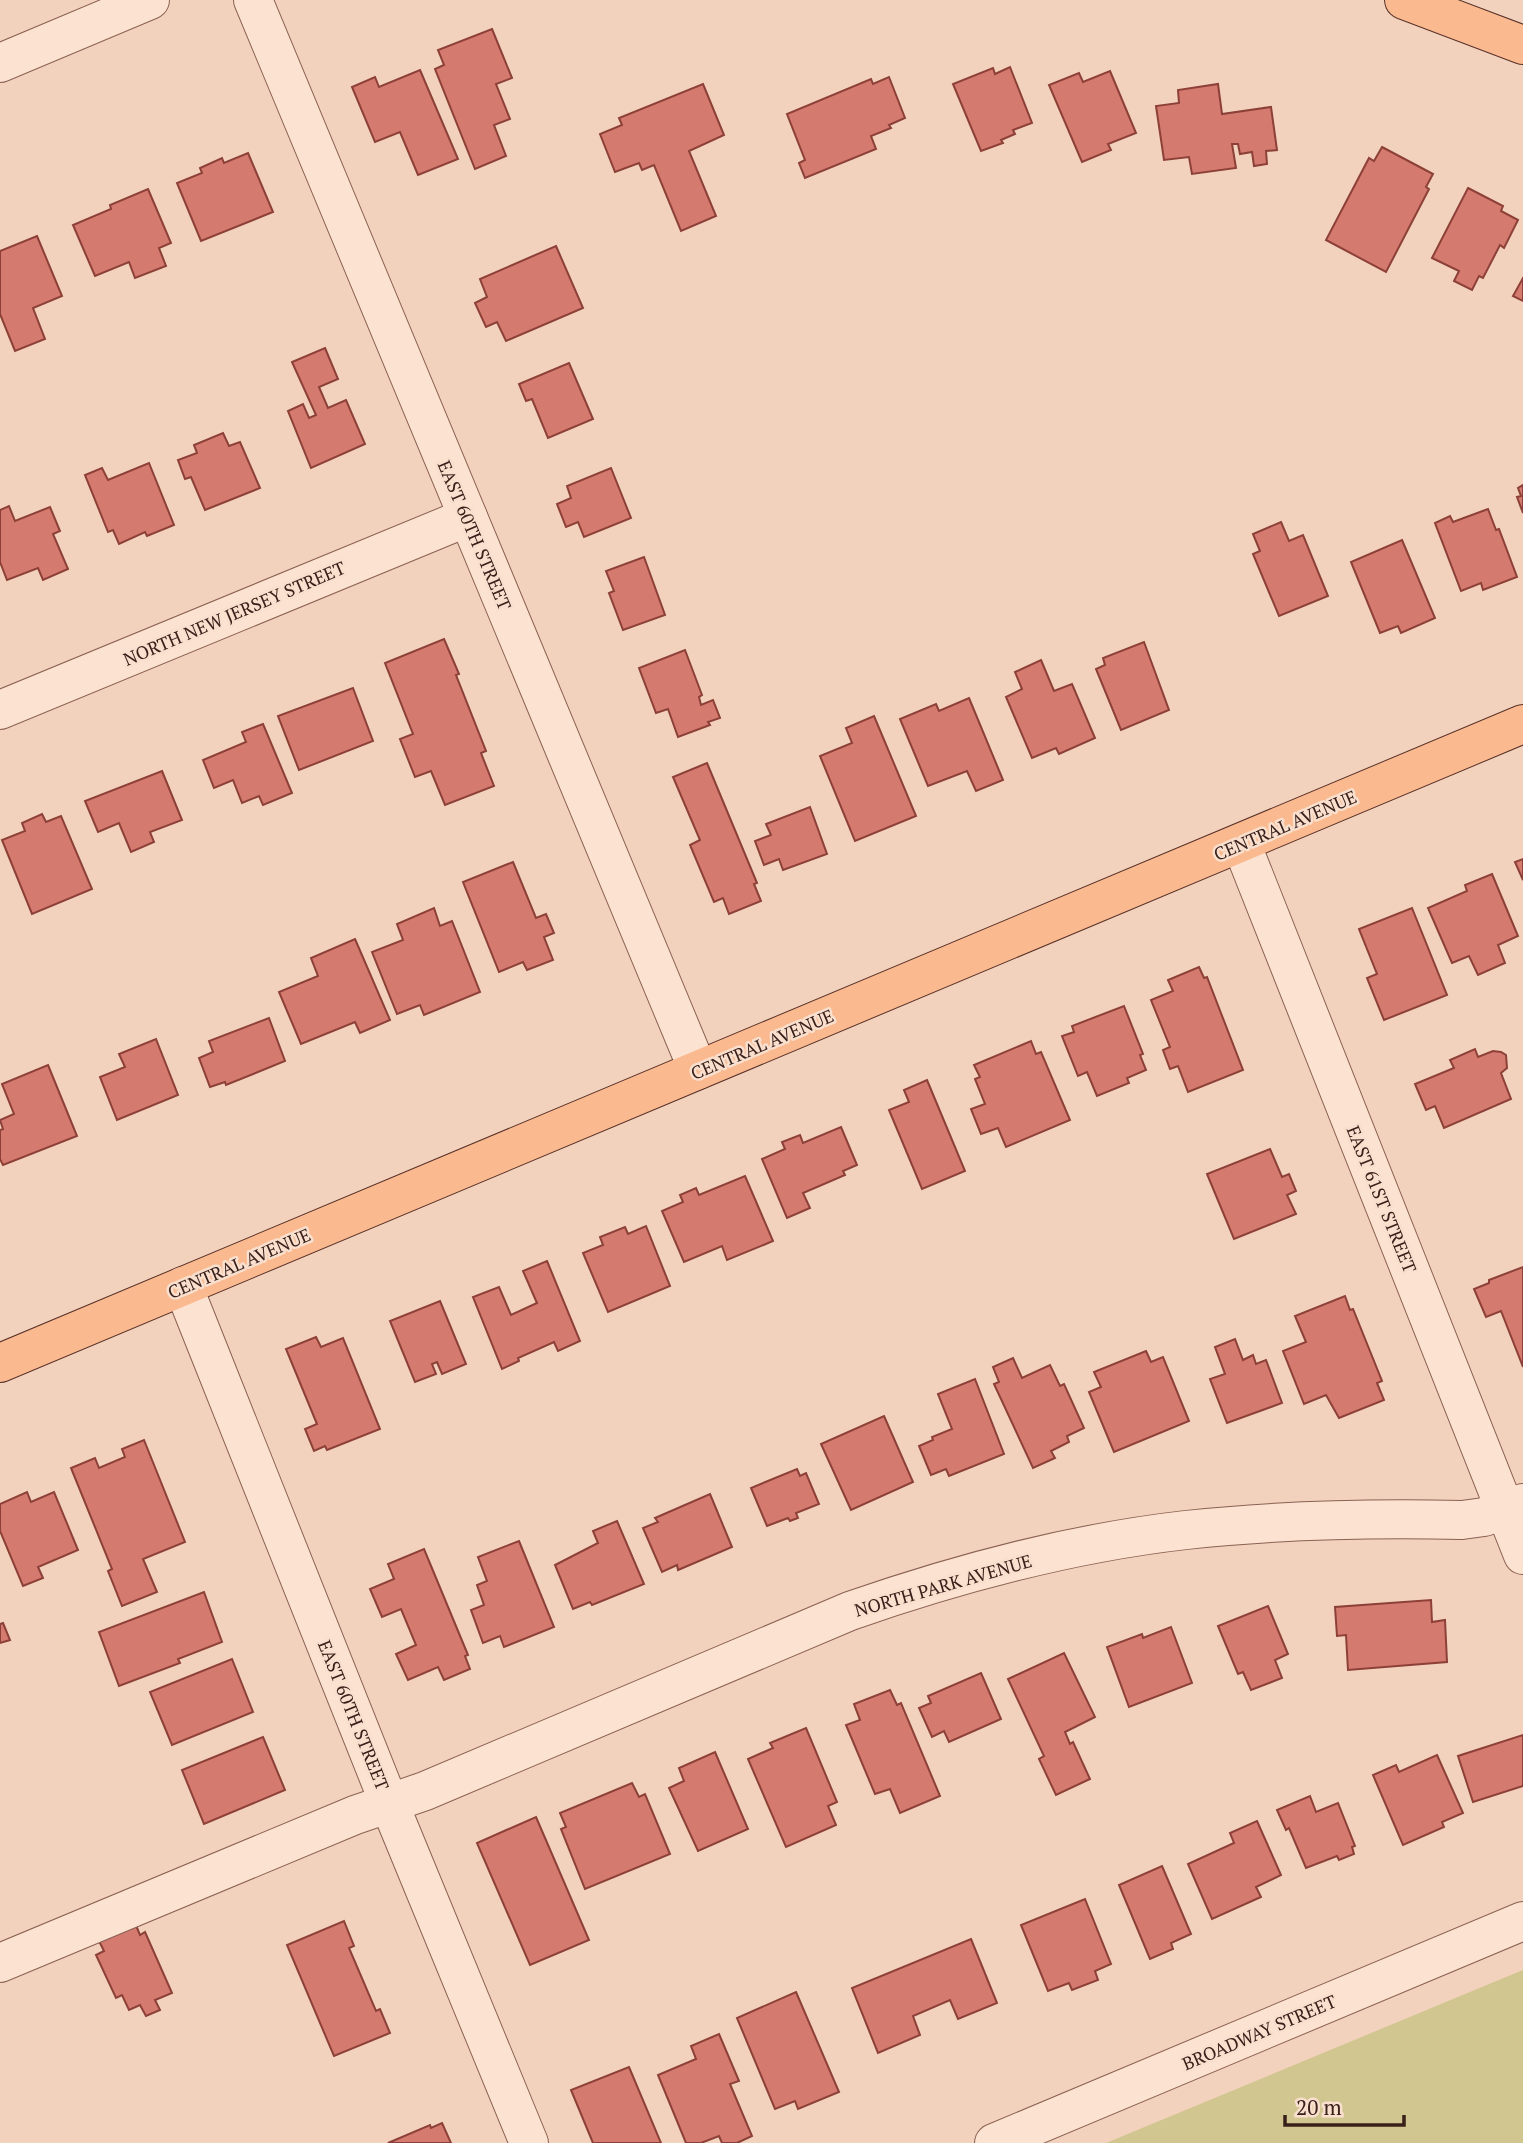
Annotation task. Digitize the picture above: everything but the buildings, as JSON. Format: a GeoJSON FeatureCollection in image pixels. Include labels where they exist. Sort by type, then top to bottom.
{"type":"FeatureCollection","features":[{"type":"Feature","properties":{"kind":"main road"},"geometry":{"type":"LineString","coordinates":[[1404,0],[1523,45]]}},
{"type":"Feature","properties":{"kind":"main road","name":"CENTRAL AVENUE"},"geometry":{"type":"LineString","coordinates":[[0,1363],[1523,724]]}},
{"type":"Feature","properties":{"kind":"street"},"geometry":{"type":"LineString","coordinates":[[0,63],[150,0]]}},
{"type":"Feature","properties":{"kind":"street","name":"EAST 60TH STREET"},"geometry":{"type":"LineString","coordinates":[[253,0],[698,1070]]}},
{"type":"Feature","properties":{"kind":"street","name":"NORTH NEW JERSEY STREET"},"geometry":{"type":"LineString","coordinates":[[0,710],[468,516]]}},
{"type":"Feature","properties":{"kind":"street","name":"EAST 61ST STREET"},"geometry":{"type":"LineString","coordinates":[[1241,844],[1514,1507],[1523,1555]]}},
{"type":"Feature","properties":{"kind":"street","name":"EAST 60TH STREET"},"geometry":{"type":"LineString","coordinates":[[183,1286],[372,1809],[529,2143]]}},
{"type":"Feature","properties":{"kind":"street","name":"NORTH PARK AVENUE"},"geometry":{"type":"LineString","coordinates":[[0,1963],[372,1809],[425,1791],[850,1611],[920,1588],[995,1566],[1107,1542],[1183,1530],[1300,1520],[1462,1520],[1514,1507]]}},
{"type":"Feature","properties":{"kind":"street","name":"BROADWAY STREET"},"geometry":{"type":"LineString","coordinates":[[994,2143],[1523,1921]]}},
{"type":"Feature","properties":{"kind":"shaded area"},"geometry":{"type":"Polygon","coordinates":[[[1523,1970],[1523,2143],[1106,2143],[1523,1970]]]}}]}
